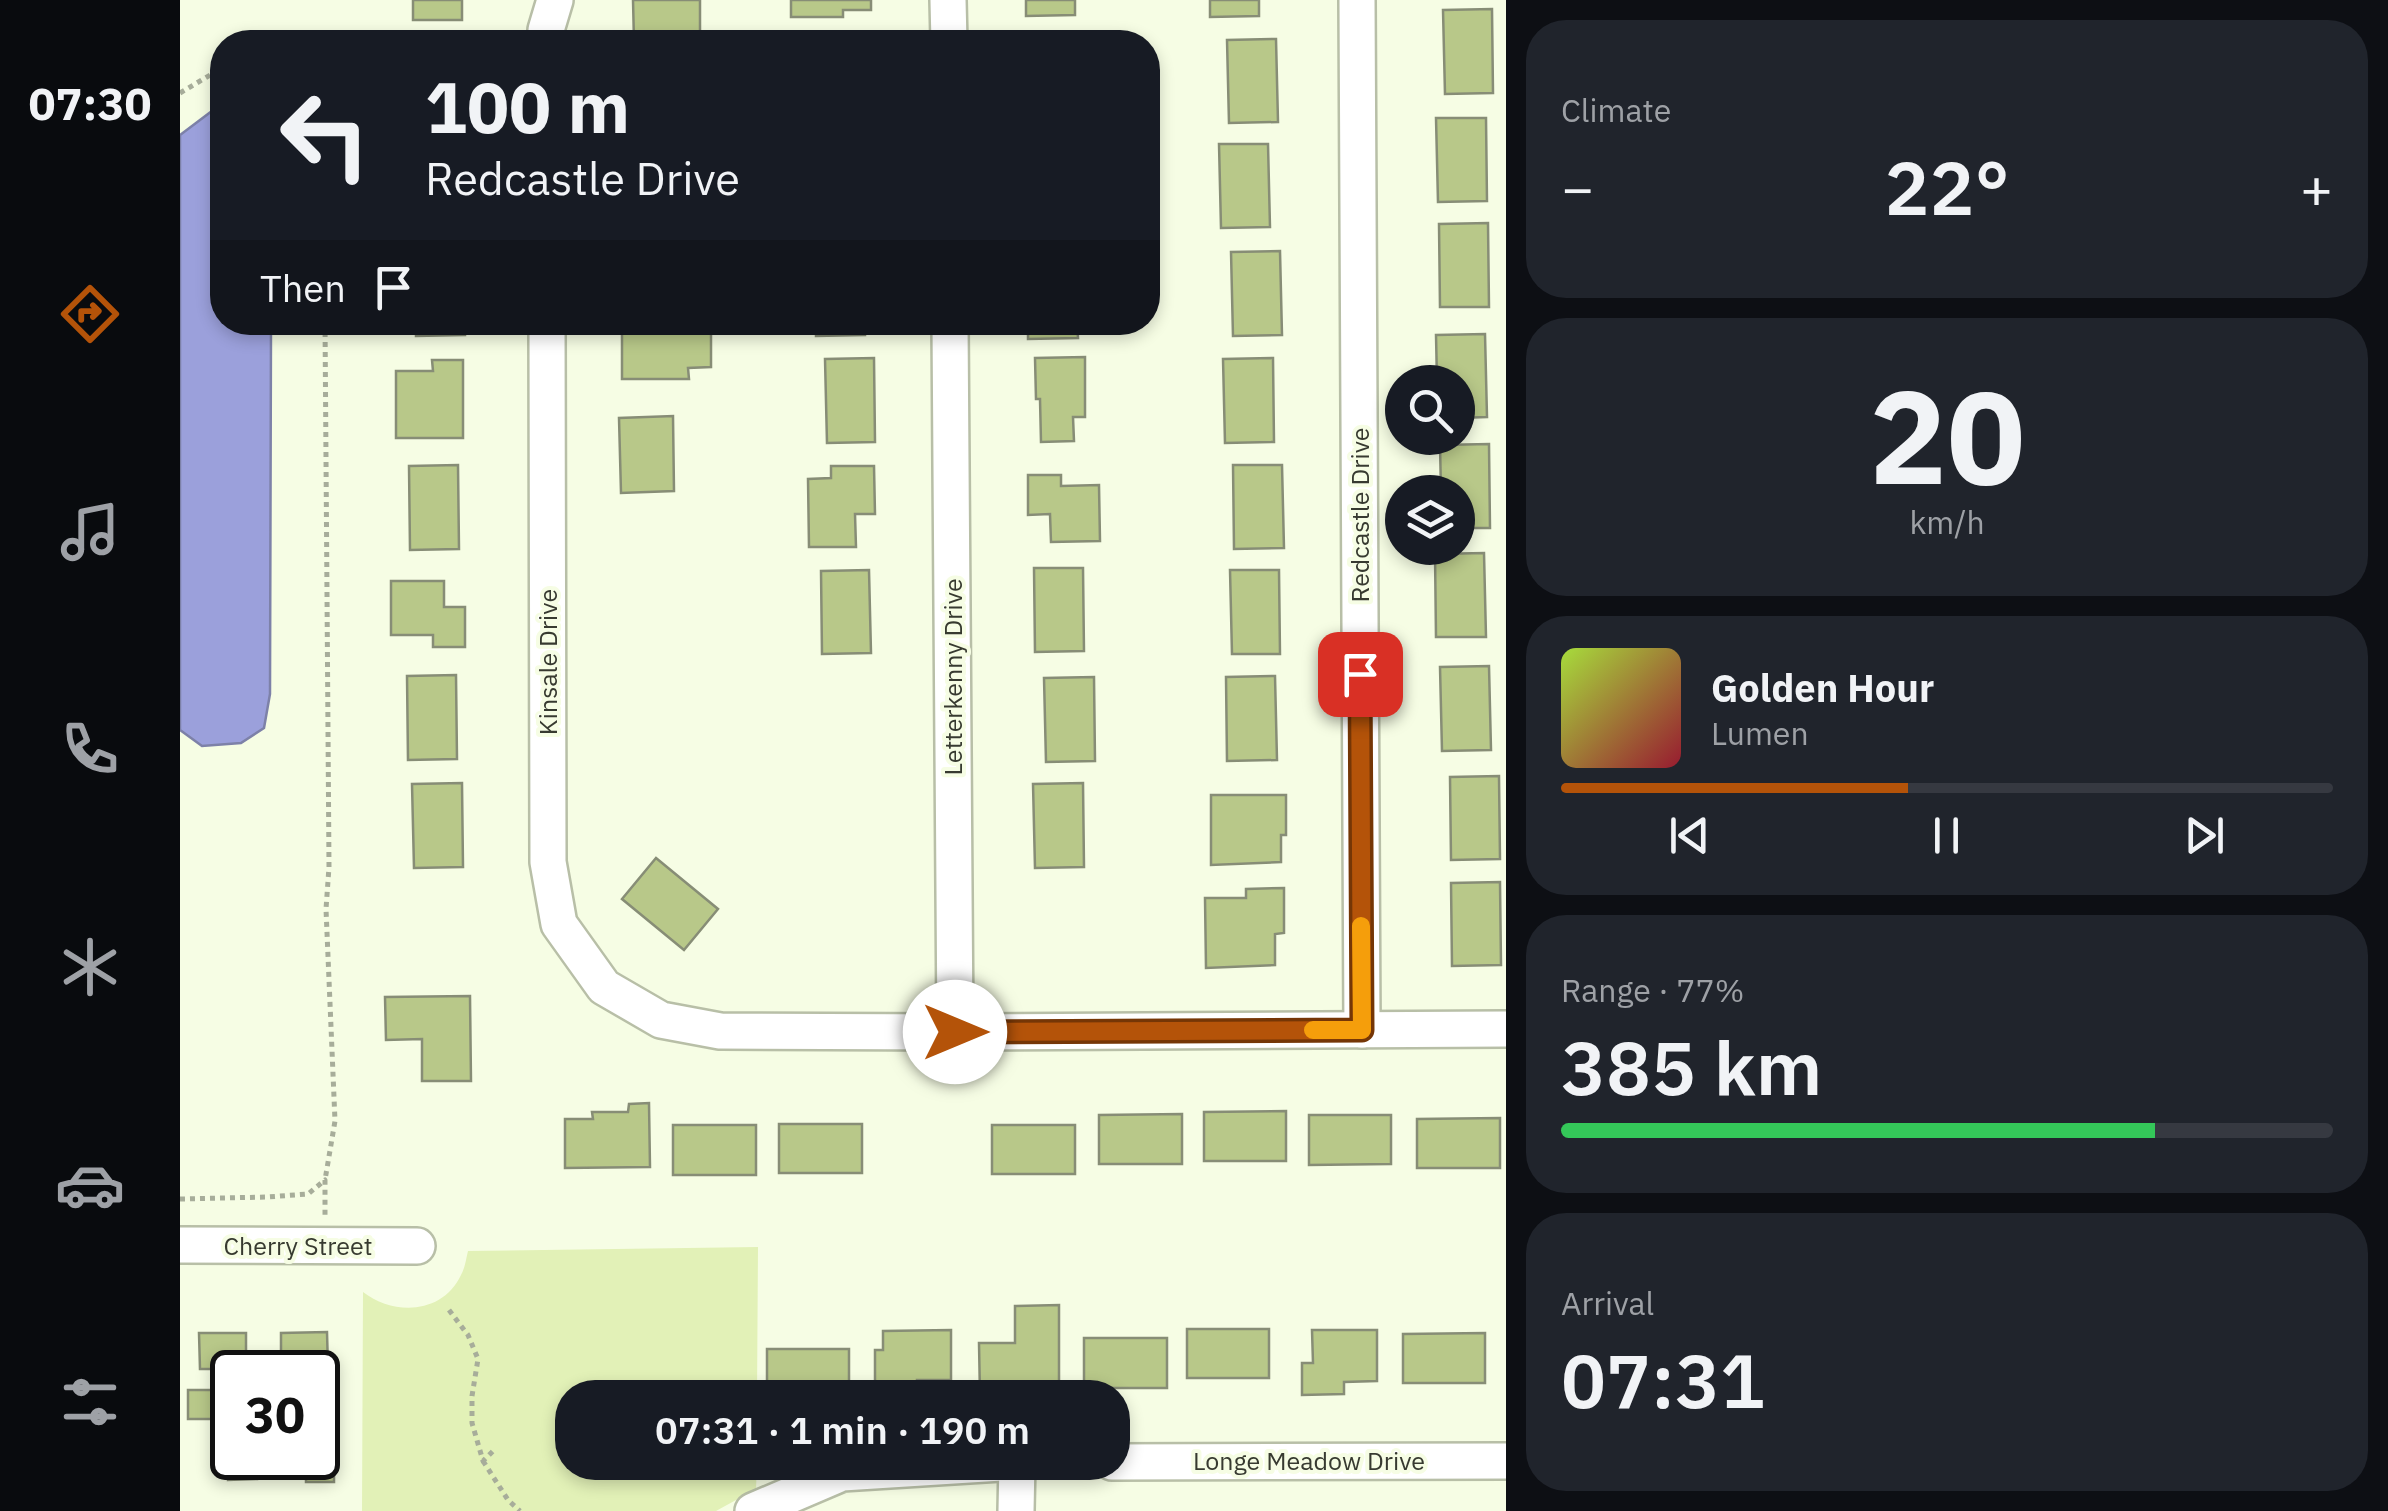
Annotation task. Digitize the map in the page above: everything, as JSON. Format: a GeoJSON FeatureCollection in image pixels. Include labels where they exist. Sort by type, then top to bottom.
{"type":"FeatureCollection","features":[{"type":"Feature","properties":{"kind":"street"},"geometry":{"type":"LineString","coordinates":[[546,30],[555,0]]}},
{"type":"Feature","properties":{"kind":"street"},"geometry":{"type":"LineString","coordinates":[[948,0],[949,30]]}},
{"type":"Feature","properties":{"kind":"street","name":"Redcastle Drive"},"geometry":{"type":"LineString","coordinates":[[1357,0],[1362,1030]]}},
{"type":"Feature","properties":{"kind":"street","name":"Kinsale Drive"},"geometry":{"type":"LineString","coordinates":[[547,335],[548,862],[559,924],[604,986],[660,1020],[720,1031],[955,1032]]}},
{"type":"Feature","properties":{"kind":"street","name":"Letterkenny Drive"},"geometry":{"type":"LineString","coordinates":[[950,335],[955,1032]]}},
{"type":"Feature","properties":{"kind":"street"},"geometry":{"type":"LineString","coordinates":[[955,1032],[1506,1029]]}},
{"type":"Feature","properties":{"kind":"street","name":"Cherry Street"},"geometry":{"type":"LineString","coordinates":[[180,1245],[417,1246]]}},
{"type":"Feature","properties":{"kind":"street","name":"Longe Meadow Drive"},"geometry":{"type":"LineString","coordinates":[[1130,1462],[1506,1460]]}},
{"type":"Feature","properties":{"kind":"street"},"geometry":{"type":"LineString","coordinates":[[753,1511],[826,1480]]}},
{"type":"Feature","properties":{"kind":"street"},"geometry":{"type":"LineString","coordinates":[[1016,1511],[1017,1480]]}},
{"type":"Feature","properties":{"kind":"path"},"geometry":{"type":"LineString","coordinates":[[180,93],[210,75]]}},
{"type":"Feature","properties":{"kind":"path"},"geometry":{"type":"LineString","coordinates":[[325,335],[329,867],[326,909],[335,1121],[325,1180],[325,1246]]}},
{"type":"Feature","properties":{"kind":"path"},"geometry":{"type":"LineString","coordinates":[[180,1199],[308,1194],[325,1180]]}},
{"type":"Feature","properties":{"kind":"path"},"geometry":{"type":"LineString","coordinates":[[449,1310],[478,1358],[472,1423],[484,1462],[508,1500],[520,1511]]}},
{"type":"Feature","properties":{"kind":"path"},"geometry":{"type":"LineString","coordinates":[[484,1462],[496,1448]]}},
{"type":"Feature","properties":{"kind":"green space"},"geometry":{"type":"Polygon","coordinates":[[[758,1247],[757,1380],[555,1380],[555,1480],[756,1480],[756,1489],[716,1511],[362,1511],[363,1292],[389,1305],[430,1304],[453,1288],[468,1251],[758,1247]]]}},
{"type":"Feature","properties":{"kind":"water"},"geometry":{"type":"Polygon","coordinates":[[[210,112],[210,335],[271,335],[270,694],[264,728],[241,743],[202,746],[180,730],[180,135],[210,112]]]}},
{"type":"Feature","properties":{"kind":"building"},"geometry":{"type":"Polygon","coordinates":[[[413,0],[462,0],[462,20],[413,20],[413,0]]]}},
{"type":"Feature","properties":{"kind":"building"},"geometry":{"type":"Polygon","coordinates":[[[633,0],[700,0],[700,30],[634,30],[633,0]]]}},
{"type":"Feature","properties":{"kind":"building"},"geometry":{"type":"Polygon","coordinates":[[[791,0],[871,0],[871,10],[843,10],[843,17],[791,17],[791,0]]]}},
{"type":"Feature","properties":{"kind":"building"},"geometry":{"type":"Polygon","coordinates":[[[1026,0],[1075,0],[1075,15],[1026,16],[1026,0]]]}},
{"type":"Feature","properties":{"kind":"building"},"geometry":{"type":"Polygon","coordinates":[[[1210,0],[1259,0],[1259,16],[1210,17],[1210,0]]]}},
{"type":"Feature","properties":{"kind":"building"},"geometry":{"type":"Polygon","coordinates":[[[1492,9],[1493,93],[1445,94],[1443,10],[1492,9]]]}},
{"type":"Feature","properties":{"kind":"building"},"geometry":{"type":"Polygon","coordinates":[[[1276,39],[1278,122],[1229,123],[1227,40],[1276,39]]]}},
{"type":"Feature","properties":{"kind":"building"},"geometry":{"type":"Polygon","coordinates":[[[1436,118],[1486,118],[1487,201],[1438,202],[1436,118]]]}},
{"type":"Feature","properties":{"kind":"building"},"geometry":{"type":"Polygon","coordinates":[[[1219,144],[1268,144],[1270,227],[1221,228],[1219,144]]]}},
{"type":"Feature","properties":{"kind":"building"},"geometry":{"type":"Polygon","coordinates":[[[1488,223],[1489,307],[1440,307],[1439,224],[1488,223]]]}},
{"type":"Feature","properties":{"kind":"building"},"geometry":{"type":"Polygon","coordinates":[[[1280,251],[1282,335],[1233,336],[1231,252],[1280,251]]]}},
{"type":"Feature","properties":{"kind":"building"},"geometry":{"type":"Polygon","coordinates":[[[1485,334],[1487,417],[1475,417],[1475,365],[1437,365],[1436,335],[1485,334]]]}},
{"type":"Feature","properties":{"kind":"building"},"geometry":{"type":"Polygon","coordinates":[[[622,335],[711,335],[711,367],[688,368],[689,379],[622,379],[622,335]]]}},
{"type":"Feature","properties":{"kind":"building"},"geometry":{"type":"Polygon","coordinates":[[[1028,335],[1078,338],[1028,339],[1028,335]]]}},
{"type":"Feature","properties":{"kind":"building"},"geometry":{"type":"Polygon","coordinates":[[[1085,357],[1085,417],[1073,417],[1074,441],[1041,442],[1035,358],[1085,357]]]}},
{"type":"Feature","properties":{"kind":"building"},"geometry":{"type":"Polygon","coordinates":[[[874,358],[875,442],[827,443],[825,359],[874,358]]]}},
{"type":"Feature","properties":{"kind":"building"},"geometry":{"type":"Polygon","coordinates":[[[1273,358],[1274,442],[1225,443],[1223,359],[1273,358]]]}},
{"type":"Feature","properties":{"kind":"building"},"geometry":{"type":"Polygon","coordinates":[[[432,360],[463,360],[463,438],[396,438],[396,371],[433,371],[432,360]]]}},
{"type":"Feature","properties":{"kind":"building"},"geometry":{"type":"Polygon","coordinates":[[[673,416],[674,491],[621,493],[619,418],[673,416]]]}},
{"type":"Feature","properties":{"kind":"building"},"geometry":{"type":"Polygon","coordinates":[[[1475,444],[1489,444],[1490,528],[1475,528],[1475,475],[1441,475],[1440,455],[1475,455],[1475,444]]]}},
{"type":"Feature","properties":{"kind":"building"},"geometry":{"type":"Polygon","coordinates":[[[458,465],[459,549],[410,550],[409,466],[458,465]]]}},
{"type":"Feature","properties":{"kind":"building"},"geometry":{"type":"Polygon","coordinates":[[[1233,465],[1282,465],[1284,548],[1234,549],[1233,465]]]}},
{"type":"Feature","properties":{"kind":"building"},"geometry":{"type":"Polygon","coordinates":[[[831,466],[874,466],[875,514],[855,514],[856,547],[809,547],[808,479],[831,478],[831,466]]]}},
{"type":"Feature","properties":{"kind":"building"},"geometry":{"type":"Polygon","coordinates":[[[1028,475],[1061,475],[1061,486],[1099,485],[1100,541],[1051,542],[1050,514],[1028,515],[1028,475]]]}},
{"type":"Feature","properties":{"kind":"building"},"geometry":{"type":"Polygon","coordinates":[[[1475,553],[1484,553],[1486,637],[1436,637],[1435,565],[1475,565],[1475,553]]]}},
{"type":"Feature","properties":{"kind":"building"},"geometry":{"type":"Polygon","coordinates":[[[1034,568],[1083,568],[1084,651],[1035,652],[1034,568]]]}},
{"type":"Feature","properties":{"kind":"building"},"geometry":{"type":"Polygon","coordinates":[[[869,570],[871,653],[822,654],[821,571],[869,570]]]}},
{"type":"Feature","properties":{"kind":"building"},"geometry":{"type":"Polygon","coordinates":[[[1230,570],[1279,570],[1280,654],[1232,654],[1230,570]]]}},
{"type":"Feature","properties":{"kind":"building"},"geometry":{"type":"Polygon","coordinates":[[[391,581],[444,581],[444,607],[465,607],[465,647],[433,647],[433,635],[391,635],[391,581]]]}},
{"type":"Feature","properties":{"kind":"building"},"geometry":{"type":"Polygon","coordinates":[[[1489,666],[1491,750],[1442,751],[1440,667],[1489,666]]]}},
{"type":"Feature","properties":{"kind":"building"},"geometry":{"type":"Polygon","coordinates":[[[456,675],[457,759],[408,760],[407,676],[456,675]]]}},
{"type":"Feature","properties":{"kind":"building"},"geometry":{"type":"Polygon","coordinates":[[[1275,676],[1277,760],[1227,761],[1226,677],[1275,676]]]}},
{"type":"Feature","properties":{"kind":"building"},"geometry":{"type":"Polygon","coordinates":[[[1094,677],[1095,761],[1046,762],[1044,678],[1094,677]]]}},
{"type":"Feature","properties":{"kind":"building"},"geometry":{"type":"Polygon","coordinates":[[[1499,776],[1500,859],[1451,860],[1450,777],[1499,776]]]}},
{"type":"Feature","properties":{"kind":"building"},"geometry":{"type":"Polygon","coordinates":[[[462,783],[463,867],[414,868],[412,784],[462,783]]]}},
{"type":"Feature","properties":{"kind":"building"},"geometry":{"type":"Polygon","coordinates":[[[1083,783],[1084,867],[1035,868],[1033,784],[1083,783]]]}},
{"type":"Feature","properties":{"kind":"building"},"geometry":{"type":"Polygon","coordinates":[[[1211,795],[1286,795],[1281,862],[1211,865],[1211,795]]]}},
{"type":"Feature","properties":{"kind":"building"},"geometry":{"type":"Polygon","coordinates":[[[656,858],[718,909],[684,950],[622,899],[656,858]]]}},
{"type":"Feature","properties":{"kind":"building"},"geometry":{"type":"Polygon","coordinates":[[[1500,882],[1501,965],[1452,966],[1451,883],[1500,882]]]}},
{"type":"Feature","properties":{"kind":"building"},"geometry":{"type":"Polygon","coordinates":[[[1284,888],[1284,933],[1275,934],[1275,965],[1206,968],[1205,898],[1246,898],[1246,889],[1284,888]]]}},
{"type":"Feature","properties":{"kind":"building"},"geometry":{"type":"Polygon","coordinates":[[[470,996],[471,1081],[422,1081],[422,1039],[386,1040],[385,997],[470,996]]]}},
{"type":"Feature","properties":{"kind":"building"},"geometry":{"type":"Polygon","coordinates":[[[649,1103],[650,1167],[565,1168],[565,1119],[593,1119],[592,1112],[628,1112],[629,1104],[649,1103]]]}},
{"type":"Feature","properties":{"kind":"building"},"geometry":{"type":"Polygon","coordinates":[[[1286,1111],[1286,1161],[1204,1161],[1204,1112],[1286,1111]]]}},
{"type":"Feature","properties":{"kind":"building"},"geometry":{"type":"Polygon","coordinates":[[[1182,1114],[1182,1164],[1099,1164],[1099,1115],[1182,1114]]]}},
{"type":"Feature","properties":{"kind":"building"},"geometry":{"type":"Polygon","coordinates":[[[1309,1115],[1391,1115],[1391,1164],[1309,1165],[1309,1115]]]}},
{"type":"Feature","properties":{"kind":"building"},"geometry":{"type":"Polygon","coordinates":[[[1500,1118],[1500,1168],[1417,1168],[1417,1119],[1500,1118]]]}},
{"type":"Feature","properties":{"kind":"building"},"geometry":{"type":"Polygon","coordinates":[[[779,1124],[862,1124],[862,1173],[779,1173],[779,1124]]]}},
{"type":"Feature","properties":{"kind":"building"},"geometry":{"type":"Polygon","coordinates":[[[673,1125],[756,1125],[756,1175],[673,1175],[673,1125]]]}},
{"type":"Feature","properties":{"kind":"building"},"geometry":{"type":"Polygon","coordinates":[[[992,1125],[1075,1125],[1075,1174],[992,1174],[992,1125]]]}},
{"type":"Feature","properties":{"kind":"building"},"geometry":{"type":"Polygon","coordinates":[[[1059,1305],[1059,1380],[980,1380],[979,1343],[1015,1343],[1015,1306],[1059,1305]]]}},
{"type":"Feature","properties":{"kind":"building"},"geometry":{"type":"Polygon","coordinates":[[[1187,1329],[1269,1329],[1269,1378],[1187,1378],[1187,1329]]]}},
{"type":"Feature","properties":{"kind":"building"},"geometry":{"type":"Polygon","coordinates":[[[951,1330],[951,1380],[875,1380],[875,1350],[883,1350],[883,1331],[951,1330]]]}},
{"type":"Feature","properties":{"kind":"building"},"geometry":{"type":"Polygon","coordinates":[[[1312,1330],[1377,1330],[1377,1381],[1344,1382],[1344,1394],[1302,1395],[1302,1363],[1313,1363],[1312,1330]]]}},
{"type":"Feature","properties":{"kind":"building"},"geometry":{"type":"Polygon","coordinates":[[[327,1332],[328,1350],[281,1350],[281,1333],[327,1332]]]}},
{"type":"Feature","properties":{"kind":"building"},"geometry":{"type":"Polygon","coordinates":[[[199,1333],[246,1333],[246,1350],[210,1350],[210,1369],[200,1369],[199,1333]]]}},
{"type":"Feature","properties":{"kind":"building"},"geometry":{"type":"Polygon","coordinates":[[[1485,1333],[1485,1383],[1403,1383],[1403,1334],[1485,1333]]]}},
{"type":"Feature","properties":{"kind":"building"},"geometry":{"type":"Polygon","coordinates":[[[1084,1338],[1167,1338],[1167,1388],[1130,1388],[1130,1380],[1084,1380],[1084,1338]]]}},
{"type":"Feature","properties":{"kind":"building"},"geometry":{"type":"Polygon","coordinates":[[[767,1349],[849,1349],[849,1380],[767,1380],[767,1349]]]}},
{"type":"Feature","properties":{"kind":"building"},"geometry":{"type":"Polygon","coordinates":[[[188,1390],[210,1390],[210,1419],[188,1419],[188,1390]]]}},
{"type":"Feature","properties":{"kind":"slow traffic"},"geometry":{"type":"LineString","coordinates":[[1313,1030],[1362,1030],[1361,926]]}},
{"type":"Feature","properties":{"kind":"route"},"geometry":{"type":"LineString","coordinates":[[955,1032],[1362,1030],[1360,674]]}}]}
